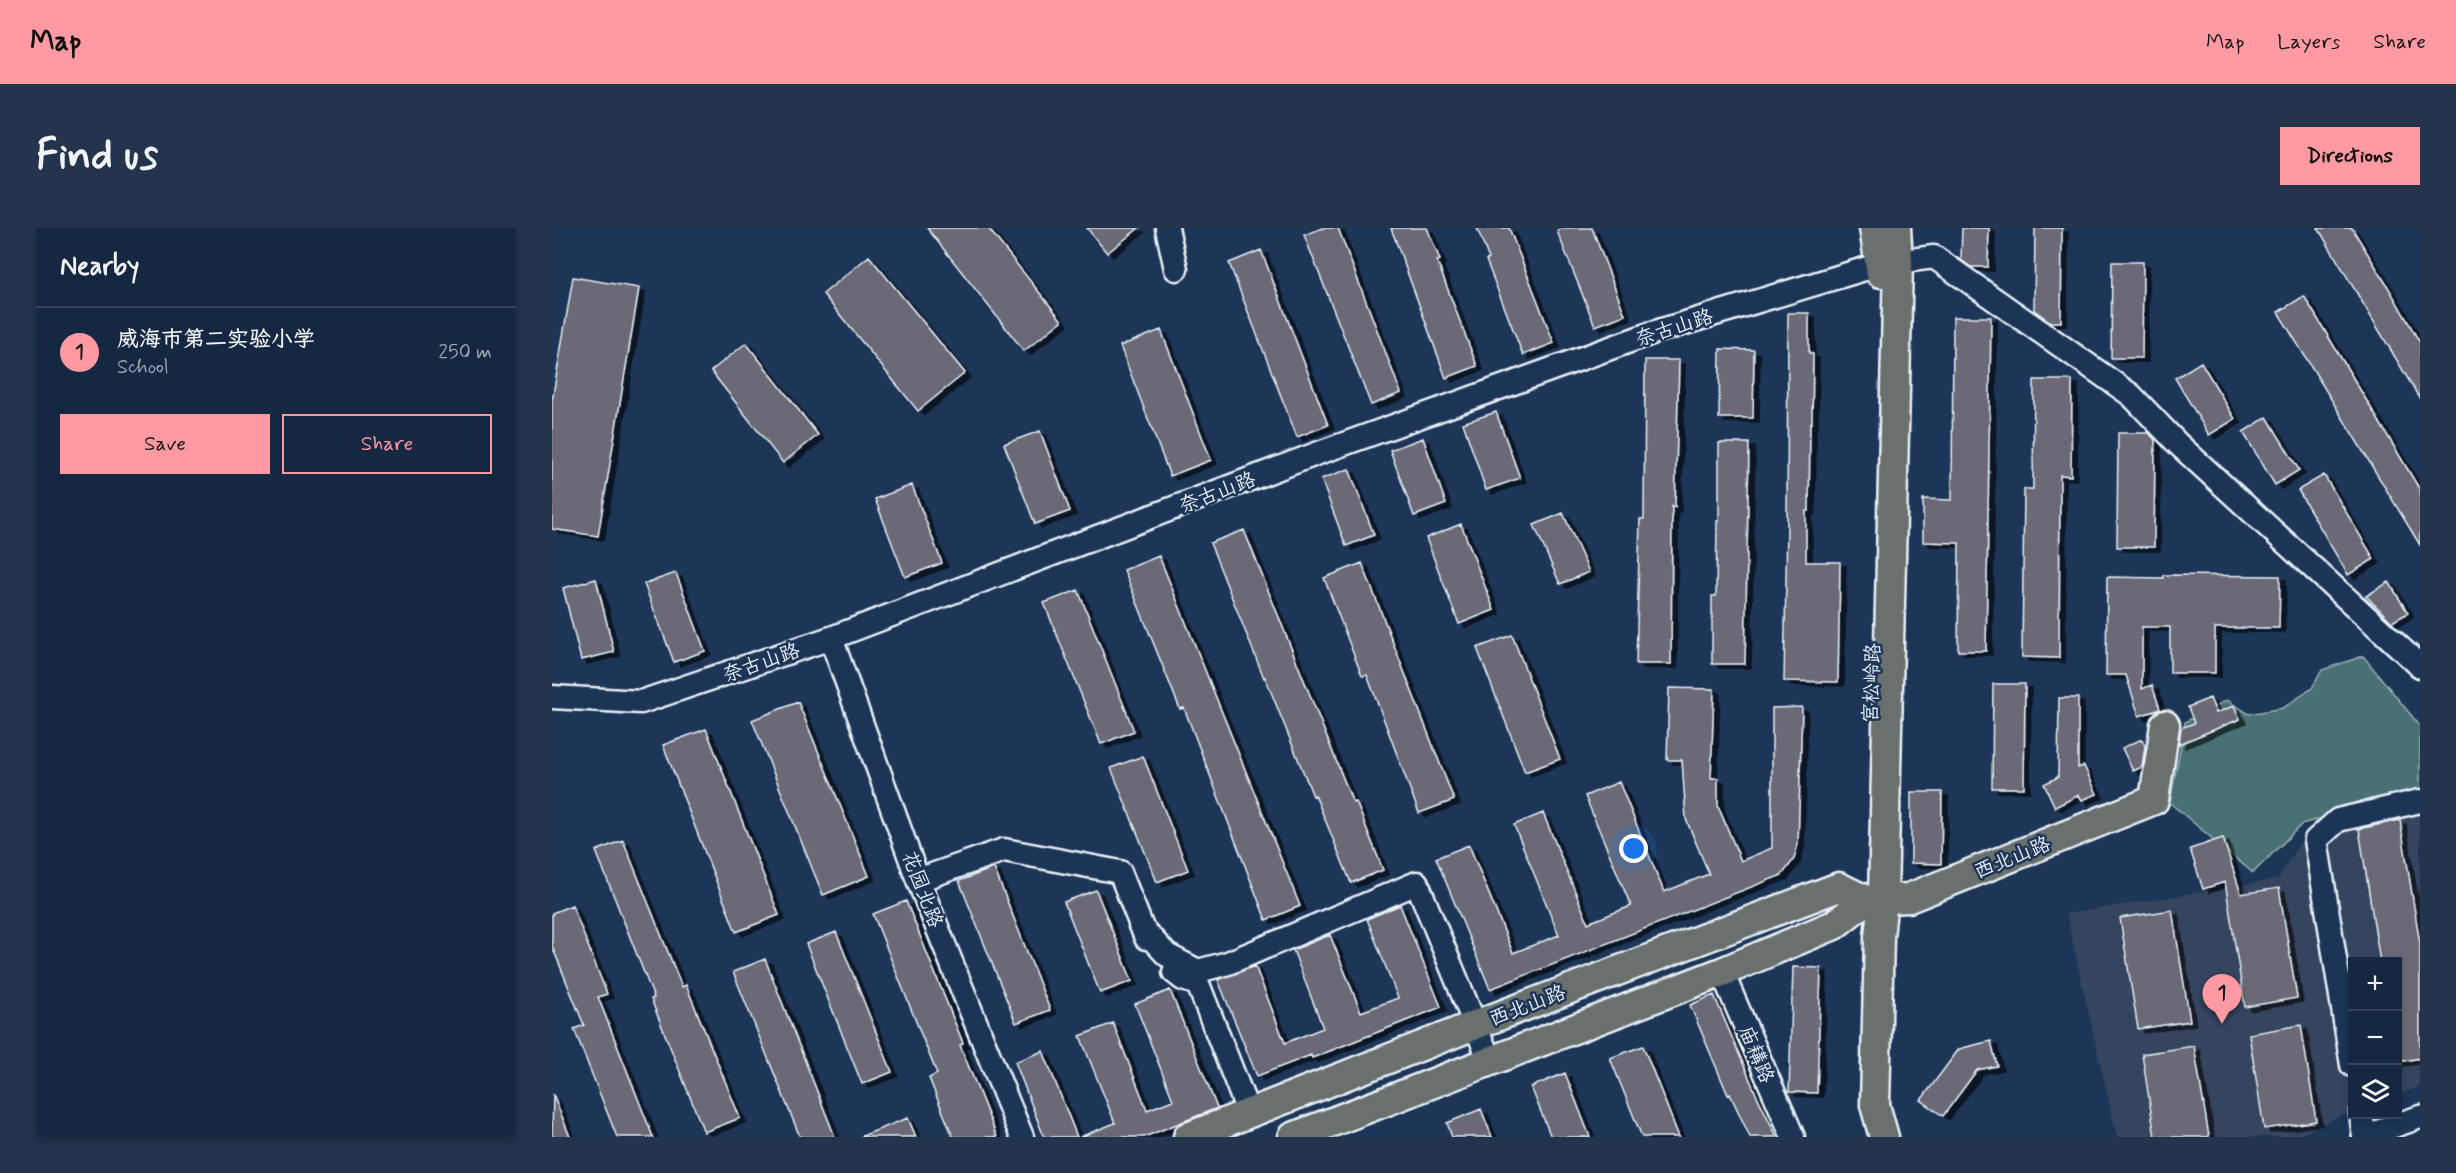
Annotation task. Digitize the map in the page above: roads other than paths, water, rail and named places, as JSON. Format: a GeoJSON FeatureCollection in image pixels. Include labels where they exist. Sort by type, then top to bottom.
{"type":"FeatureCollection","features":[{"type":"Feature","properties":{"kind":"main road"},"geometry":{"type":"LineString","coordinates":[[1871,1137],[1867,1115],[1861,1015],[1875,900],[1889,263],[1882,229]]}},
{"type":"Feature","properties":{"kind":"main road","name":"西北山路"},"geometry":{"type":"LineString","coordinates":[[1188,1137],[1839,887],[1875,900],[1909,898],[2154,800],[2165,725]]}},
{"type":"Feature","properties":{"kind":"main road"},"geometry":{"type":"LineString","coordinates":[[1875,900],[1879,937],[1875,1105],[1884,1137]]}},
{"type":"Feature","properties":{"kind":"main road","name":"西北山路"},"geometry":{"type":"LineString","coordinates":[[1293,1137],[1722,972],[1834,925],[1875,900]]}},
{"type":"Feature","properties":{"kind":"street"},"geometry":{"type":"LineString","coordinates":[[1167,228],[1176,268]]}},
{"type":"Feature","properties":{"kind":"street","name":"奈古山路"},"geometry":{"type":"LineString","coordinates":[[552,698],[641,702],[831,638],[1316,454],[1652,333],[1889,263],[1934,257],[2131,395],[2178,444],[2420,666]]}},
{"type":"Feature","properties":{"kind":"street","name":"花园北路"},"geometry":{"type":"LineString","coordinates":[[831,638],[918,880],[1022,1137]]}},
{"type":"Feature","properties":{"kind":"street"},"geometry":{"type":"LineString","coordinates":[[2348,1040],[2316,840],[2338,820],[2420,801]]}},
{"type":"Feature","properties":{"kind":"street"},"geometry":{"type":"LineString","coordinates":[[918,880],[1004,850],[1120,872],[1140,926],[1157,958],[1183,979],[1198,984],[1249,1114]]}},
{"type":"Feature","properties":{"kind":"street"},"geometry":{"type":"LineString","coordinates":[[1140,926],[1167,955],[1198,971],[1228,963],[1417,883],[1490,1061]]}},
{"type":"Feature","properties":{"kind":"street","name":"庙耩路"},"geometry":{"type":"LineString","coordinates":[[1722,972],[1793,1137]]}},
{"type":"Feature","properties":{"kind":"street"},"geometry":{"type":"LineString","coordinates":[[2370,1137],[2385,1129],[2420,1117]]}},
{"type":"Feature","properties":{"kind":"street"},"geometry":{"type":"LineString","coordinates":[[2362,1119],[2364,1137]]}},
{"type":"Feature","properties":{"kind":"place","name":"威海市第二实验小学"},"geometry":{"type":"Point","coordinates":[2222,1024]}}]}
